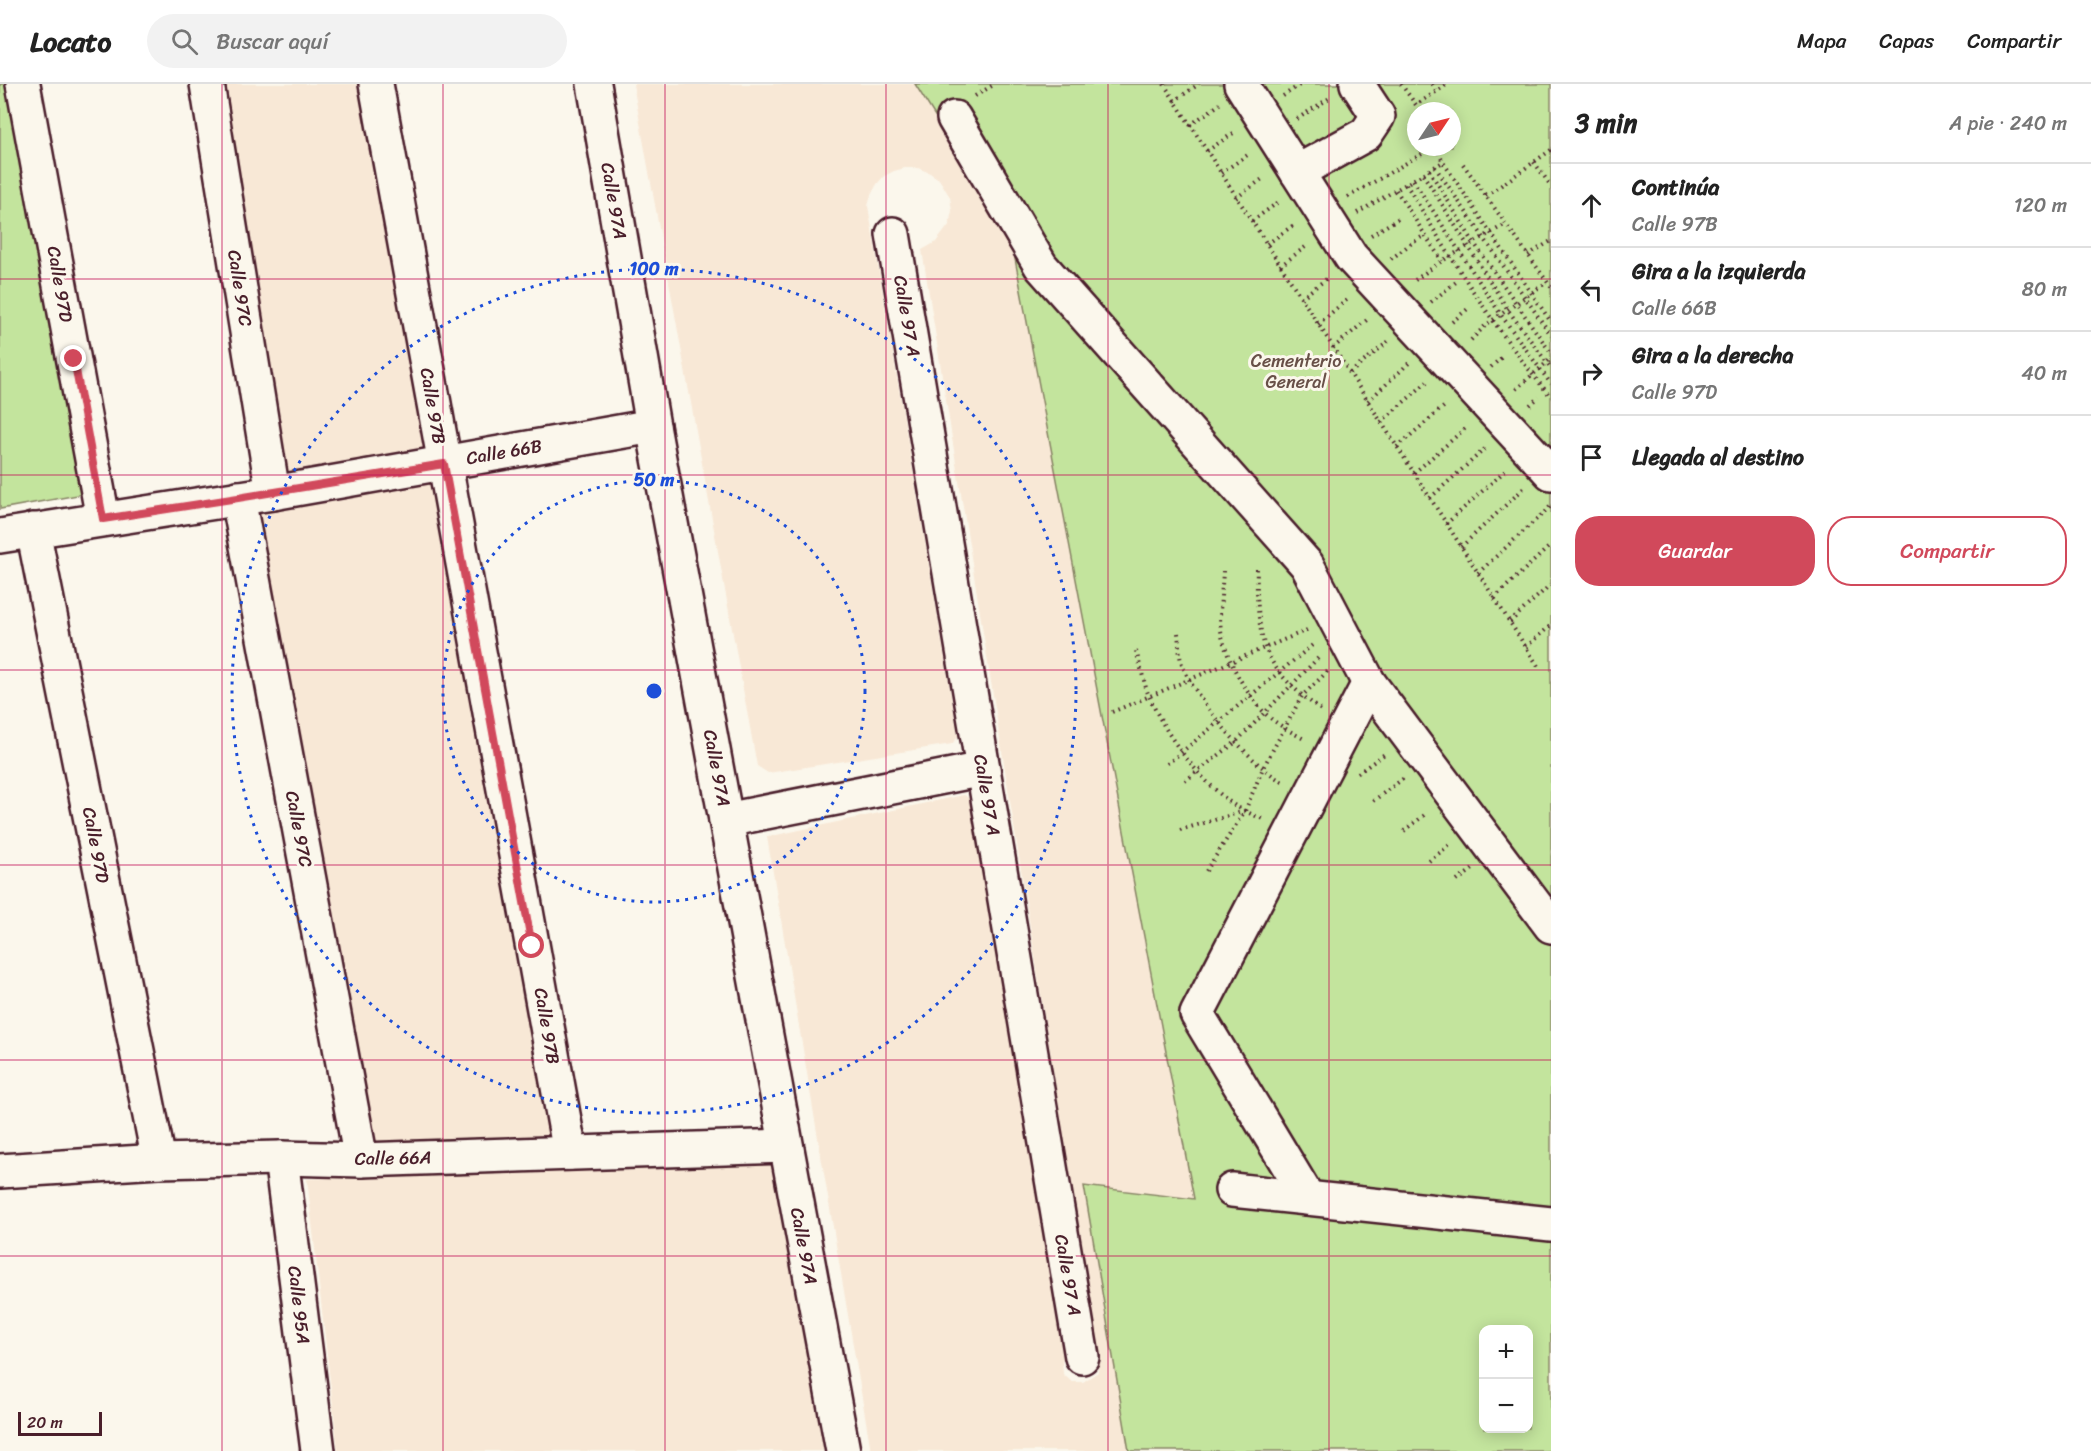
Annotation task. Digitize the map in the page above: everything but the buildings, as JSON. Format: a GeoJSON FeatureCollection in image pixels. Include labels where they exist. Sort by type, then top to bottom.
{"type":"FeatureCollection","features":[{"type":"Feature","properties":{"kind":"street","name":"Calle 97D"},"geometry":{"type":"LineString","coordinates":[[23,84],[103,519]]}},
{"type":"Feature","properties":{"kind":"street","name":"Calle 97C"},"geometry":{"type":"LineString","coordinates":[[207,84],[273,492]]}},
{"type":"Feature","properties":{"kind":"street","name":"Calle 97B"},"geometry":{"type":"LineString","coordinates":[[376,84],[570,1153]]}},
{"type":"Feature","properties":{"kind":"street","name":"Calle 97A"},"geometry":{"type":"LineString","coordinates":[[594,84],[653,426],[843,1451]]}},
{"type":"Feature","properties":{"kind":"street"},"geometry":{"type":"LineString","coordinates":[[1285,180],[1366,134],[1378,116],[1346,89]]}},
{"type":"Feature","properties":{"kind":"street"},"geometry":{"type":"LineString","coordinates":[[1233,92],[1285,180],[1540,478]]}},
{"type":"Feature","properties":{"kind":"street"},"geometry":{"type":"LineString","coordinates":[[954,118],[1041,266],[1307,565],[1369,683],[1551,926]]}},
{"type":"Feature","properties":{"kind":"street","name":"Calle 97 A"},"geometry":{"type":"LineString","coordinates":[[893,234],[1082,1357]]}},
{"type":"Feature","properties":{"kind":"street","name":"Calle 66B"},"geometry":{"type":"LineString","coordinates":[[0,536],[444,464],[653,426]]}},
{"type":"Feature","properties":{"kind":"street","name":"Calle 97C"},"geometry":{"type":"LineString","coordinates":[[238,498],[361,1160]]}},
{"type":"Feature","properties":{"kind":"street","name":"Calle 97D"},"geometry":{"type":"LineString","coordinates":[[33,530],[159,1161]]}},
{"type":"Feature","properties":{"kind":"street"},"geometry":{"type":"LineString","coordinates":[[1308,1198],[1197,1014],[1369,683]]}},
{"type":"Feature","properties":{"kind":"street"},"geometry":{"type":"LineString","coordinates":[[726,820],[983,769]]}},
{"type":"Feature","properties":{"kind":"street","name":"Calle 66A"},"geometry":{"type":"LineString","coordinates":[[0,1171],[159,1161],[280,1158],[361,1160],[786,1146]]}},
{"type":"Feature","properties":{"kind":"street","name":"Calle 95A"},"geometry":{"type":"LineString","coordinates":[[280,1158],[318,1451]]}},
{"type":"Feature","properties":{"kind":"street"},"geometry":{"type":"LineString","coordinates":[[1232,1190],[1551,1224]]}},
{"type":"Feature","properties":{"kind":"path"},"geometry":{"type":"LineString","coordinates":[[1164,84],[1538,666]]}},
{"type":"Feature","properties":{"kind":"path"},"geometry":{"type":"LineString","coordinates":[[1174,101],[1199,84]]}},
{"type":"Feature","properties":{"kind":"path"},"geometry":{"type":"LineString","coordinates":[[1401,84],[1416,105],[1448,84]]}},
{"type":"Feature","properties":{"kind":"path"},"geometry":{"type":"LineString","coordinates":[[1432,84],[1437,92]]}},
{"type":"Feature","properties":{"kind":"path"},"geometry":{"type":"LineString","coordinates":[[1297,120],[1346,89]]}},
{"type":"Feature","properties":{"kind":"path"},"geometry":{"type":"LineString","coordinates":[[1191,125],[1233,92]]}},
{"type":"Feature","properties":{"kind":"path"},"geometry":{"type":"LineString","coordinates":[[1207,151],[1242,127]]}},
{"type":"Feature","properties":{"kind":"path"},"geometry":{"type":"LineString","coordinates":[[1221,173],[1256,149]]}},
{"type":"Feature","properties":{"kind":"path"},"geometry":{"type":"LineString","coordinates":[[1486,196],[1551,150]]}},
{"type":"Feature","properties":{"kind":"path"},"geometry":{"type":"LineString","coordinates":[[1342,201],[1420,156]]}},
{"type":"Feature","properties":{"kind":"path"},"geometry":{"type":"LineString","coordinates":[[1440,156],[1551,322]]}},
{"type":"Feature","properties":{"kind":"path"},"geometry":{"type":"LineString","coordinates":[[1350,217],[1443,162]]}},
{"type":"Feature","properties":{"kind":"path"},"geometry":{"type":"LineString","coordinates":[[1534,162],[1551,186]]}},
{"type":"Feature","properties":{"kind":"path"},"geometry":{"type":"LineString","coordinates":[[1463,164],[1551,287]]}},
{"type":"Feature","properties":{"kind":"path"},"geometry":{"type":"LineString","coordinates":[[1435,167],[1551,335]]}},
{"type":"Feature","properties":{"kind":"path"},"geometry":{"type":"LineString","coordinates":[[1429,170],[1474,243],[1551,353]]}},
{"type":"Feature","properties":{"kind":"path"},"geometry":{"type":"LineString","coordinates":[[1423,174],[1508,310],[1549,361],[1551,368]]}},
{"type":"Feature","properties":{"kind":"path"},"geometry":{"type":"LineString","coordinates":[[1236,198],[1285,180]]}},
{"type":"Feature","properties":{"kind":"path"},"geometry":{"type":"LineString","coordinates":[[1252,221],[1285,180]]}},
{"type":"Feature","properties":{"kind":"path"},"geometry":{"type":"LineString","coordinates":[[1413,180],[1501,315],[1551,384]]}},
{"type":"Feature","properties":{"kind":"path"},"geometry":{"type":"LineString","coordinates":[[1406,184],[1450,257],[1551,398]]}},
{"type":"Feature","properties":{"kind":"path"},"geometry":{"type":"LineString","coordinates":[[1396,190],[1442,261]]}},
{"type":"Feature","properties":{"kind":"path"},"geometry":{"type":"LineString","coordinates":[[1364,239],[1401,217]]}},
{"type":"Feature","properties":{"kind":"path"},"geometry":{"type":"LineString","coordinates":[[1267,244],[1302,220]]}},
{"type":"Feature","properties":{"kind":"path"},"geometry":{"type":"LineString","coordinates":[[1406,286],[1442,261],[1506,224]]}},
{"type":"Feature","properties":{"kind":"path"},"geometry":{"type":"LineString","coordinates":[[1385,264],[1425,235]]}},
{"type":"Feature","properties":{"kind":"path"},"geometry":{"type":"LineString","coordinates":[[1280,266],[1315,240]]}},
{"type":"Feature","properties":{"kind":"path"},"geometry":{"type":"LineString","coordinates":[[1528,255],[1551,242]]}},
{"type":"Feature","properties":{"kind":"path"},"geometry":{"type":"LineString","coordinates":[[1301,298],[1335,272]]}},
{"type":"Feature","properties":{"kind":"path"},"geometry":{"type":"LineString","coordinates":[[1424,307],[1456,282]]}},
{"type":"Feature","properties":{"kind":"path"},"geometry":{"type":"LineString","coordinates":[[1463,348],[1494,320],[1547,282]]}},
{"type":"Feature","properties":{"kind":"path"},"geometry":{"type":"LineString","coordinates":[[1318,324],[1354,293]]}},
{"type":"Feature","properties":{"kind":"path"},"geometry":{"type":"LineString","coordinates":[[1333,348],[1374,313]]}},
{"type":"Feature","properties":{"kind":"path"},"geometry":{"type":"LineString","coordinates":[[1350,373],[1394,336]]}},
{"type":"Feature","properties":{"kind":"path"},"geometry":{"type":"LineString","coordinates":[[1368,401],[1414,357]]}},
{"type":"Feature","properties":{"kind":"path"},"geometry":{"type":"LineString","coordinates":[[1508,396],[1549,361]]}},
{"type":"Feature","properties":{"kind":"path"},"geometry":{"type":"LineString","coordinates":[[1381,422],[1433,378]]}},
{"type":"Feature","properties":{"kind":"path"},"geometry":{"type":"LineString","coordinates":[[1397,447],[1453,399]]}},
{"type":"Feature","properties":{"kind":"path"},"geometry":{"type":"LineString","coordinates":[[1414,473],[1473,421]]}},
{"type":"Feature","properties":{"kind":"path"},"geometry":{"type":"LineString","coordinates":[[1430,498],[1492,443]]}},
{"type":"Feature","properties":{"kind":"path"},"geometry":{"type":"LineString","coordinates":[[1446,524],[1513,464]]}},
{"type":"Feature","properties":{"kind":"path"},"geometry":{"type":"LineString","coordinates":[[1461,547],[1540,478]]}},
{"type":"Feature","properties":{"kind":"path"},"geometry":{"type":"LineString","coordinates":[[1478,573],[1551,506]]}},
{"type":"Feature","properties":{"kind":"path"},"geometry":{"type":"LineString","coordinates":[[1494,598],[1551,545]]}},
{"type":"Feature","properties":{"kind":"path"},"geometry":{"type":"LineString","coordinates":[[1257,569],[1258,608],[1266,652],[1279,672],[1292,686],[1323,711]]}},
{"type":"Feature","properties":{"kind":"path"},"geometry":{"type":"LineString","coordinates":[[1223,571],[1221,606],[1223,639],[1235,670],[1265,712],[1284,727],[1314,744]]}},
{"type":"Feature","properties":{"kind":"path"},"geometry":{"type":"LineString","coordinates":[[1509,622],[1551,584]]}},
{"type":"Feature","properties":{"kind":"path"},"geometry":{"type":"LineString","coordinates":[[1167,764],[1279,672],[1317,645],[1305,620]]}},
{"type":"Feature","properties":{"kind":"path"},"geometry":{"type":"LineString","coordinates":[[1526,647],[1551,625]]}},
{"type":"Feature","properties":{"kind":"path"},"geometry":{"type":"LineString","coordinates":[[1112,712],[1308,630]]}},
{"type":"Feature","properties":{"kind":"path"},"geometry":{"type":"LineString","coordinates":[[1178,633],[1182,662],[1198,694],[1236,742],[1276,779],[1290,786]]}},
{"type":"Feature","properties":{"kind":"path"},"geometry":{"type":"LineString","coordinates":[[1136,651],[1150,696],[1164,727],[1183,752],[1226,800],[1270,822]]}},
{"type":"Feature","properties":{"kind":"path"},"geometry":{"type":"LineString","coordinates":[[1185,782],[1236,742],[1323,653]]}},
{"type":"Feature","properties":{"kind":"path"},"geometry":{"type":"LineString","coordinates":[[1206,872],[1245,811],[1263,768],[1302,696],[1334,665]]}},
{"type":"Feature","properties":{"kind":"path"},"geometry":{"type":"LineString","coordinates":[[1355,776],[1393,748]]}},
{"type":"Feature","properties":{"kind":"path"},"geometry":{"type":"LineString","coordinates":[[1373,801],[1411,773]]}},
{"type":"Feature","properties":{"kind":"path"},"geometry":{"type":"LineString","coordinates":[[1404,831],[1435,806]]}},
{"type":"Feature","properties":{"kind":"path"},"geometry":{"type":"LineString","coordinates":[[1180,830],[1245,811]]}},
{"type":"Feature","properties":{"kind":"path"},"geometry":{"type":"LineString","coordinates":[[1429,861],[1459,838]]}},
{"type":"Feature","properties":{"kind":"path"},"geometry":{"type":"LineString","coordinates":[[1456,881],[1478,865]]}},
{"type":"Feature","properties":{"kind":"shaded area"},"geometry":{"type":"Polygon","coordinates":[[[217,84],[367,84],[434,460],[280,486],[217,84]]]}},
{"type":"Feature","properties":{"kind":"shaded area"},"geometry":{"type":"Polygon","coordinates":[[[633,84],[915,84],[1011,238],[1195,1200],[1084,1186],[1129,1451],[871,1451],[767,837],[964,795],[975,802],[1071,1349],[1062,1360],[1063,1374],[1072,1382],[1083,1382],[1098,1372],[1099,1358],[922,250],[936,242],[949,225],[952,211],[950,197],[939,179],[930,173],[918,168],[905,168],[884,176],[871,195],[868,206],[958,736],[952,744],[768,773],[757,766],[633,84]]]}},
{"type":"Feature","properties":{"kind":"shaded area"},"geometry":{"type":"Polygon","coordinates":[[[437,478],[560,1149],[370,1158],[244,511],[437,478]]]}},
{"type":"Feature","properties":{"kind":"shaded area"},"geometry":{"type":"Polygon","coordinates":[[[779,1158],[828,1451],[338,1451],[307,1179],[779,1158]]]}},
{"type":"Feature","properties":{"kind":"green space"},"geometry":{"type":"Polygon","coordinates":[[[0,84],[15,84],[89,493],[0,509],[0,84]]]}},
{"type":"Feature","properties":{"kind":"green space","name":"Cementerio General"},"geometry":{"type":"Polygon","coordinates":[[[915,84],[1551,84],[1551,1451],[1129,1451],[1084,1186],[1194,1199],[1011,238],[915,84]]]}},
{"type":"Feature","properties":{"kind":"route"},"geometry":{"type":"LineString","coordinates":[[74,359],[103,519],[444,464],[532,946]]}}]}
